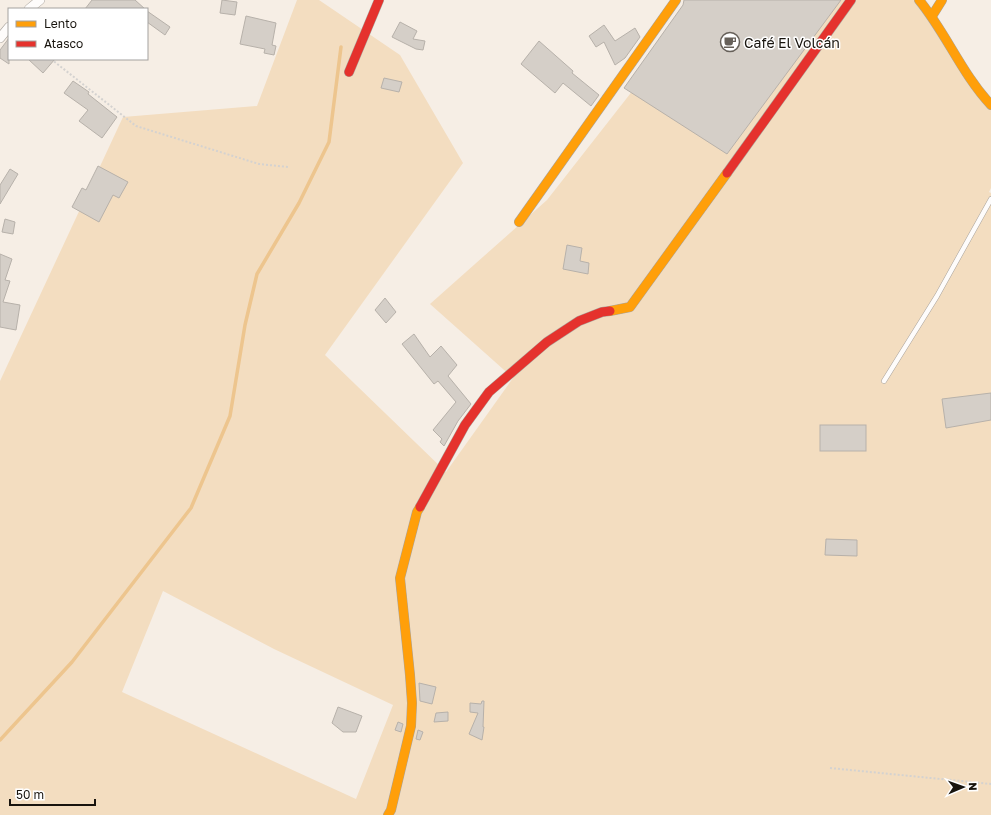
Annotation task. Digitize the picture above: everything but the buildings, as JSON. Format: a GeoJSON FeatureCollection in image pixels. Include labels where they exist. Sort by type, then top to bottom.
{"type":"FeatureCollection","features":[{"type":"Feature","properties":{"kind":"street"},"geometry":{"type":"LineString","coordinates":[[30,8],[40,0]]}},
{"type":"Feature","properties":{"kind":"street"},"geometry":{"type":"LineString","coordinates":[[349,72],[379,0]]}},
{"type":"Feature","properties":{"kind":"street"},"geometry":{"type":"LineString","coordinates":[[519,222],[676,0]]}},
{"type":"Feature","properties":{"kind":"street"},"geometry":{"type":"LineString","coordinates":[[388,815],[391,810],[411,726],[411,682],[400,578],[417,512],[465,425],[489,392],[547,342],[579,321],[602,312],[630,306],[851,0]]}},
{"type":"Feature","properties":{"kind":"street"},"geometry":{"type":"LineString","coordinates":[[919,0],[932,16],[967,77],[991,105]]}},
{"type":"Feature","properties":{"kind":"street"},"geometry":{"type":"LineString","coordinates":[[932,16],[942,0]]}},
{"type":"Feature","properties":{"kind":"street"},"geometry":{"type":"LineString","coordinates":[[0,38],[8,28]]}},
{"type":"Feature","properties":{"kind":"lane"},"geometry":{"type":"LineString","coordinates":[[884,380],[937,296],[991,199]]}},
{"type":"Feature","properties":{"kind":"path"},"geometry":{"type":"LineString","coordinates":[[52,60],[136,126],[259,164],[288,167]]}},
{"type":"Feature","properties":{"kind":"path"},"geometry":{"type":"LineString","coordinates":[[830,768],[991,784]]}},
{"type":"Feature","properties":{"kind":"shaded area"},"geometry":{"type":"Polygon","coordinates":[[[297,0],[319,0],[400,55],[463,163],[325,355],[446,472],[513,378],[430,304],[547,200],[666,48],[787,0],[919,0],[991,104],[991,188],[989,192],[991,193],[991,815],[0,815],[0,381],[123,117],[257,106],[297,0]],[[163,591],[122,692],[356,799],[393,705],[274,649],[163,591]]]}},
{"type":"Feature","properties":{"kind":"waterway"},"geometry":{"type":"LineString","coordinates":[[0,740],[72,662],[191,508],[230,416],[245,325],[257,274],[299,203],[329,142],[341,47]]}},
{"type":"Feature","properties":{"kind":"traffic: slow"},"geometry":{"type":"LineString","coordinates":[[519,222],[676,0]]}},
{"type":"Feature","properties":{"kind":"traffic: slow"},"geometry":{"type":"LineString","coordinates":[[919,0],[938,26],[971,80],[991,105]]}},
{"type":"Feature","properties":{"kind":"traffic: slow"},"geometry":{"type":"LineString","coordinates":[[932,16],[942,0]]}},
{"type":"Feature","properties":{"kind":"traffic: slow"},"geometry":{"type":"LineString","coordinates":[[610,311],[630,307],[727,173]]}},
{"type":"Feature","properties":{"kind":"traffic: slow"},"geometry":{"type":"LineString","coordinates":[[388,815],[391,810],[411,726],[412,703],[410,675],[400,578],[417,512],[420,507]]}},
{"type":"Feature","properties":{"kind":"traffic: jam"},"geometry":{"type":"LineString","coordinates":[[349,72],[379,0]]}},
{"type":"Feature","properties":{"kind":"traffic: jam"},"geometry":{"type":"LineString","coordinates":[[727,173],[851,0]]}},
{"type":"Feature","properties":{"kind":"traffic: jam"},"geometry":{"type":"LineString","coordinates":[[420,507],[465,425],[489,392],[547,342],[579,321],[602,312],[610,311]]}},
{"type":"Feature","properties":{"kind":"place","name":"Café El Volcán"},"geometry":{"type":"Point","coordinates":[730,42]}}]}
